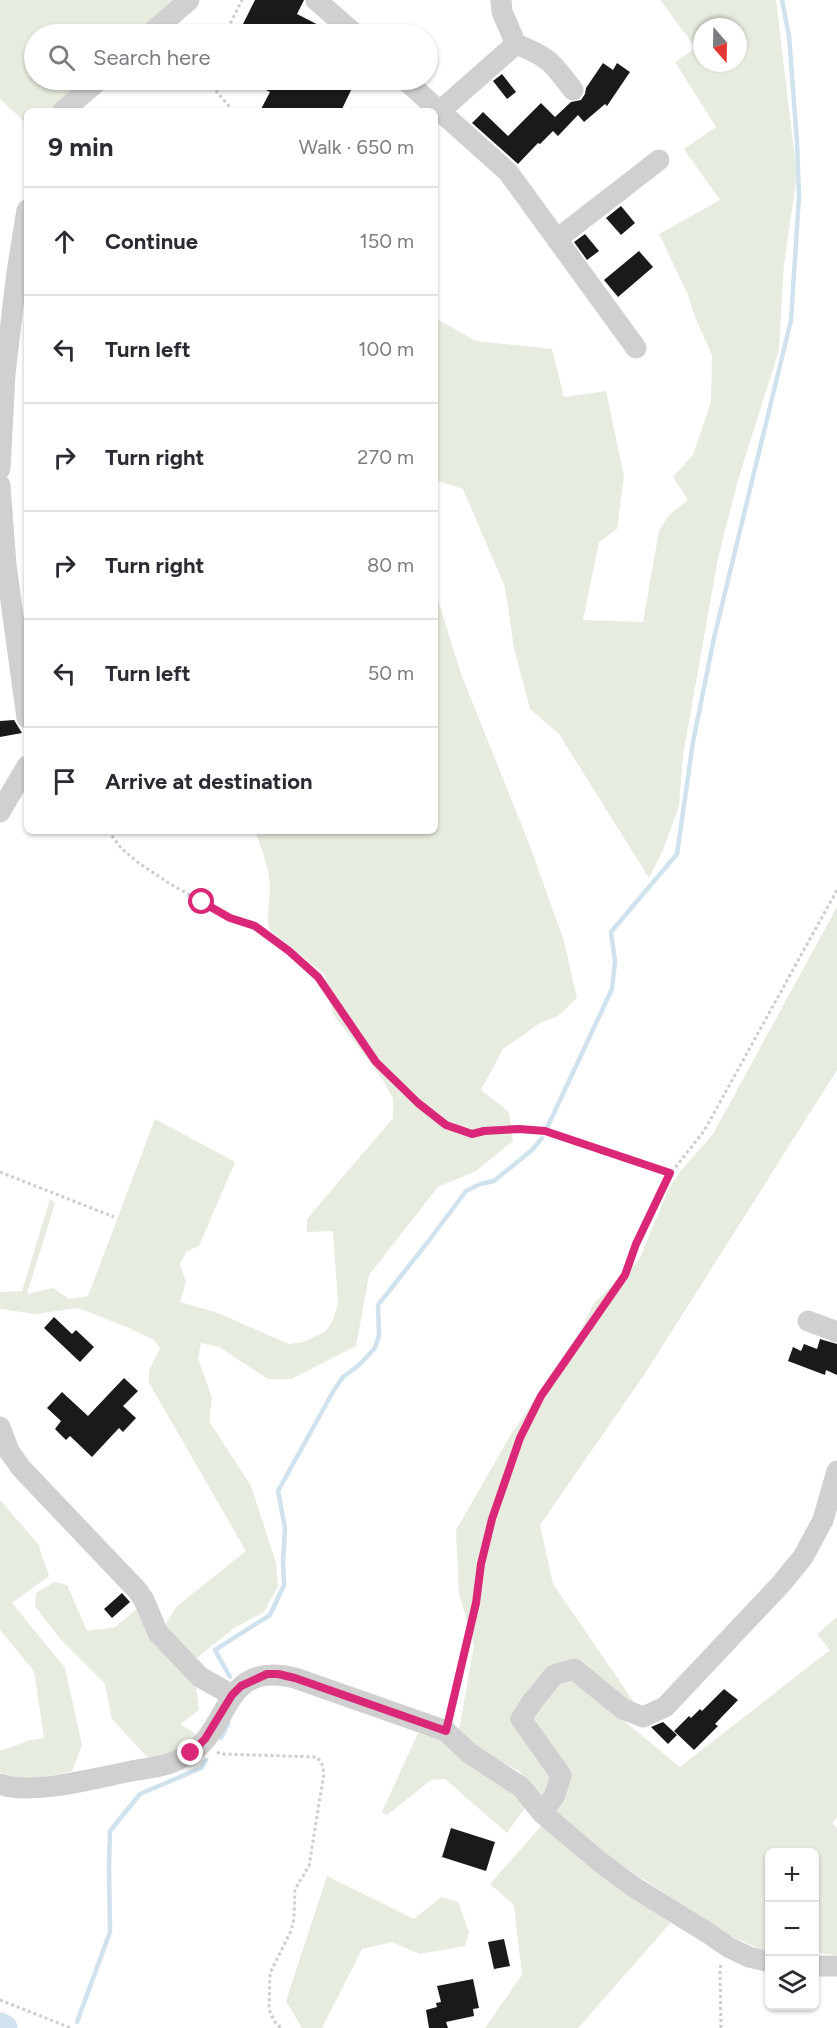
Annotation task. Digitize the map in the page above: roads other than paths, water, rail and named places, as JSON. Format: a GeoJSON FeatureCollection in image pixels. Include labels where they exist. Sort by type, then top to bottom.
{"type":"FeatureCollection","features":[{"type":"Feature","properties":{"kind":"street"},"geometry":{"type":"LineString","coordinates":[[161,24],[189,0]]}},
{"type":"Feature","properties":{"kind":"street"},"geometry":{"type":"LineString","coordinates":[[316,0],[344,24]]}},
{"type":"Feature","properties":{"kind":"street"},"geometry":{"type":"LineString","coordinates":[[501,0],[502,12],[516,44],[540,53],[551,61],[573,90]]}},
{"type":"Feature","properties":{"kind":"street"},"geometry":{"type":"LineString","coordinates":[[516,44],[440,111],[508,172],[636,348]]}},
{"type":"Feature","properties":{"kind":"street"},"geometry":{"type":"LineString","coordinates":[[66,108],[87,90]]}},
{"type":"Feature","properties":{"kind":"street"},"geometry":{"type":"LineString","coordinates":[[416,90],[437,108]]}},
{"type":"Feature","properties":{"kind":"street"},"geometry":{"type":"LineString","coordinates":[[557,238],[659,160]]}},
{"type":"Feature","properties":{"kind":"street"},"geometry":{"type":"LineString","coordinates":[[0,469],[4,374],[24,229]]}},
{"type":"Feature","properties":{"kind":"street"},"geometry":{"type":"LineString","coordinates":[[0,484],[6,565],[8,652],[24,708]]}},
{"type":"Feature","properties":{"kind":"street"},"geometry":{"type":"LineString","coordinates":[[0,812],[24,771]]}},
{"type":"Feature","properties":{"kind":"street"},"geometry":{"type":"LineString","coordinates":[[808,1321],[837,1332]]}},
{"type":"Feature","properties":{"kind":"street"},"geometry":{"type":"LineString","coordinates":[[0,1427],[9,1451],[21,1468],[137,1590],[144,1600],[158,1633],[200,1677],[232,1695]]}},
{"type":"Feature","properties":{"kind":"street"},"geometry":{"type":"LineString","coordinates":[[542,1813],[555,1795],[561,1775],[521,1719],[554,1675],[574,1669],[623,1709],[643,1717],[665,1707],[803,1557],[823,1520],[837,1471]]}},
{"type":"Feature","properties":{"kind":"street"},"geometry":{"type":"LineString","coordinates":[[0,1784],[19,1788],[38,1787],[169,1764],[191,1753],[205,1739],[232,1695],[241,1686],[267,1674],[278,1674],[446,1731],[469,1753],[521,1787],[542,1813],[600,1862],[634,1887],[728,1947],[749,1957],[765,1961]]}},
{"type":"Feature","properties":{"kind":"street"},"geometry":{"type":"LineString","coordinates":[[819,1966],[837,1966]]}},
{"type":"Feature","properties":{"kind":"waterway"},"geometry":{"type":"LineString","coordinates":[[547,1128],[612,989],[615,961],[611,932],[677,854],[693,742],[714,638],[791,320],[799,197],[789,36],[782,0]]}},
{"type":"Feature","properties":{"kind":"waterway"},"geometry":{"type":"LineString","coordinates":[[230,1677],[215,1650],[270,1615],[284,1585],[285,1528],[278,1491],[334,1390],[343,1377],[359,1365],[375,1348],[379,1335],[378,1305],[466,1191],[480,1184],[494,1181],[532,1150],[542,1138]]}},
{"type":"Feature","properties":{"kind":"waterway"},"geometry":{"type":"LineString","coordinates":[[221,1738],[228,1724]]}},
{"type":"Feature","properties":{"kind":"waterway"},"geometry":{"type":"LineString","coordinates":[[77,2022],[110,1932],[110,1831],[140,1794],[201,1768],[206,1760]]}},
{"type":"Feature","properties":{"kind":"waterway"},"geometry":{"type":"LineString","coordinates":[[0,2026],[4,2028]]}}]}
